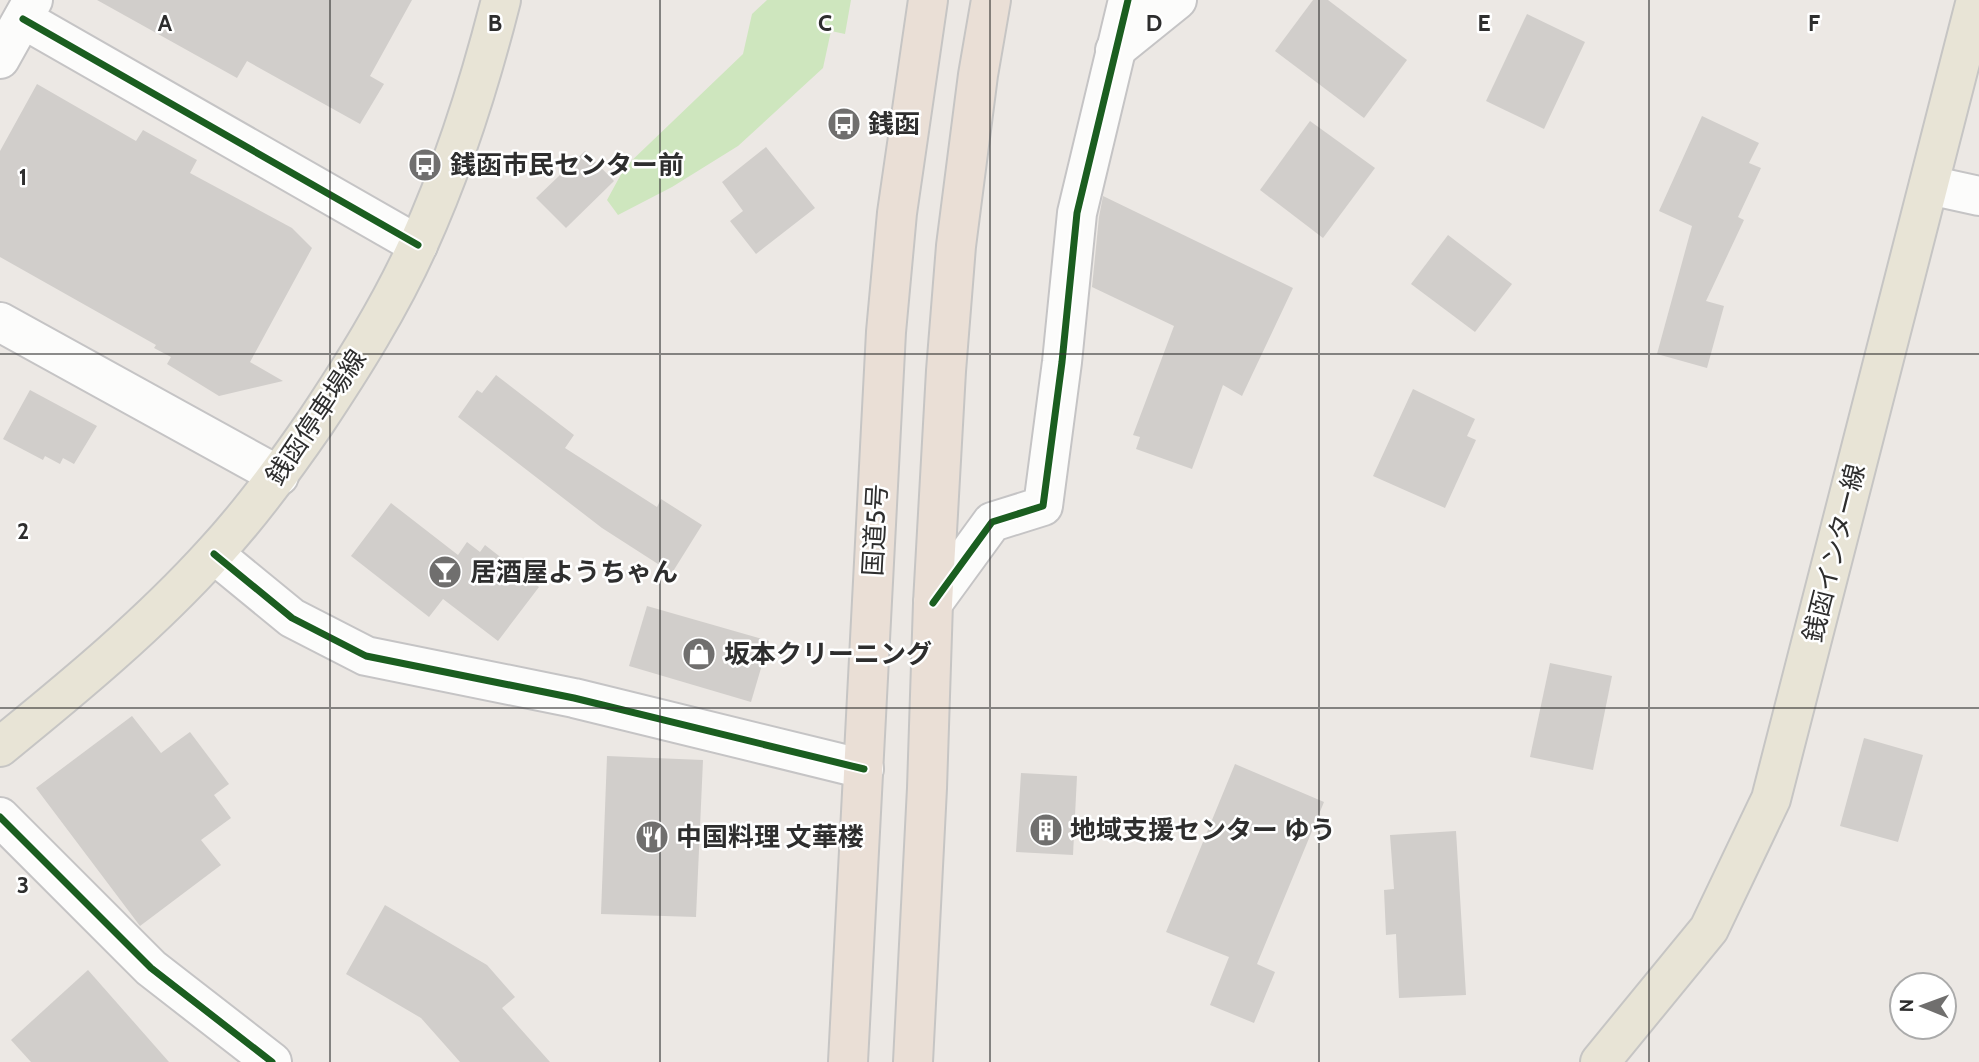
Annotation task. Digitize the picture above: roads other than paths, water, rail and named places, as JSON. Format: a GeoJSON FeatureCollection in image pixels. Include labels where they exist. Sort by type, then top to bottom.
{"type":"FeatureCollection","features":[{"type":"Feature","properties":{"kind":"highway","name":"国道5号"},"geometry":{"type":"LineString","coordinates":[[848,1062],[886,332],[897,214],[928,0]]}},
{"type":"Feature","properties":{"kind":"highway"},"geometry":{"type":"LineString","coordinates":[[914,1062],[933,603],[946,371],[956,246],[978,75],[991,0]]}},
{"type":"Feature","properties":{"kind":"main road","name":"銭函停車場線"},"geometry":{"type":"LineString","coordinates":[[0,747],[150,620],[214,554],[279,476],[346,376],[383,314],[418,245],[452,163],[476,92],[501,0]]}},
{"type":"Feature","properties":{"kind":"main road","name":"銭函インター線"},"geometry":{"type":"LineString","coordinates":[[1600,1062],[1709,929],[1771,799],[1976,0]]}},
{"type":"Feature","properties":{"kind":"street"},"geometry":{"type":"LineString","coordinates":[[933,603],[992,523],[1043,506],[1062,362],[1077,213],[1128,0]]}},
{"type":"Feature","properties":{"kind":"street"},"geometry":{"type":"LineString","coordinates":[[1115,50],[1177,0]]}},
{"type":"Feature","properties":{"kind":"street"},"geometry":{"type":"LineString","coordinates":[[0,59],[28,10],[418,245]]}},
{"type":"Feature","properties":{"kind":"street"},"geometry":{"type":"LineString","coordinates":[[1929,184],[1979,196]]}},
{"type":"Feature","properties":{"kind":"street"},"geometry":{"type":"LineString","coordinates":[[0,321],[279,476]]}},
{"type":"Feature","properties":{"kind":"street"},"geometry":{"type":"LineString","coordinates":[[214,554],[292,618],[366,656],[573,698],[864,769]]}},
{"type":"Feature","properties":{"kind":"street"},"geometry":{"type":"LineString","coordinates":[[0,817],[151,968],[272,1062]]}},
{"type":"Feature","properties":{"kind":"place","name":"銭函"},"geometry":{"type":"Point","coordinates":[844,124]}},
{"type":"Feature","properties":{"kind":"place","name":"銭函市民センター前"},"geometry":{"type":"Point","coordinates":[425,165]}},
{"type":"Feature","properties":{"kind":"place","name":"居酒屋ようちゃん"},"geometry":{"type":"Point","coordinates":[445,572]}},
{"type":"Feature","properties":{"kind":"place","name":"坂本クリーニング"},"geometry":{"type":"Point","coordinates":[699,654]}},
{"type":"Feature","properties":{"kind":"place","name":"地域支援センター ゆう"},"geometry":{"type":"Point","coordinates":[1046,830]}},
{"type":"Feature","properties":{"kind":"place","name":"中国料理 文華楼"},"geometry":{"type":"Point","coordinates":[652,837]}}]}
